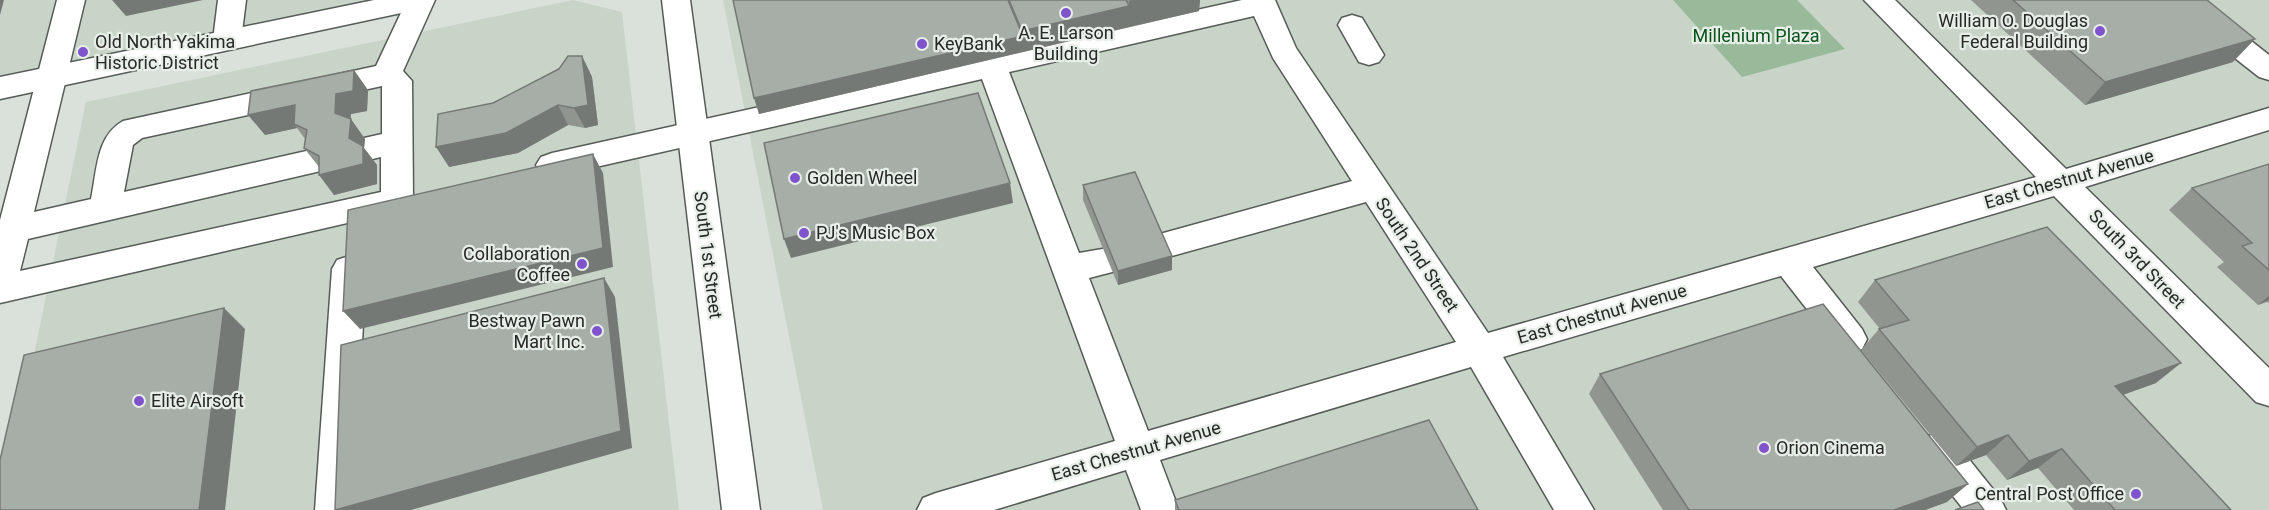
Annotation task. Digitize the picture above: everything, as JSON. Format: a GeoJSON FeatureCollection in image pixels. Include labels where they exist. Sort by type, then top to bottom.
{"type":"FeatureCollection","features":[{"type":"Feature","properties":{"kind":"street"},"geometry":{"type":"LineString","coordinates":[[0,285],[71,0]]}},
{"type":"Feature","properties":{"kind":"street"},"geometry":{"type":"LineString","coordinates":[[227,40],[232,0]]}},
{"type":"Feature","properties":{"kind":"street"},"geometry":{"type":"LineString","coordinates":[[0,88],[421,0]]}},
{"type":"Feature","properties":{"kind":"street"},"geometry":{"type":"LineString","coordinates":[[387,74],[421,0]]}},
{"type":"Feature","properties":{"kind":"street","name":"South 1st Street"},"geometry":{"type":"LineString","coordinates":[[676,0],[741,510]]}},
{"type":"Feature","properties":{"kind":"street","name":"South 3rd Street"},"geometry":{"type":"LineString","coordinates":[[1878,0],[2269,391]]}},
{"type":"Feature","properties":{"kind":"street"},"geometry":{"type":"LineString","coordinates":[[2181,0],[2269,69]]}},
{"type":"Feature","properties":{"kind":"street"},"geometry":{"type":"LineString","coordinates":[[520,172],[1261,3]]}},
{"type":"Feature","properties":{"kind":"street","name":"South 2nd Street"},"geometry":{"type":"LineString","coordinates":[[1261,3],[1283,51],[1480,350],[1575,510]]}},
{"type":"Feature","properties":{"kind":"street"},"geometry":{"type":"LineString","coordinates":[[1352,25],[1369,55]]}},
{"type":"Feature","properties":{"kind":"street"},"geometry":{"type":"LineString","coordinates":[[992,66],[1160,510]]}},
{"type":"Feature","properties":{"kind":"street"},"geometry":{"type":"LineString","coordinates":[[105,209],[118,141],[134,129],[387,74],[398,81],[397,200]]}},
{"type":"Feature","properties":{"kind":"street","name":"East Chestnut Avenue"},"geometry":{"type":"LineString","coordinates":[[936,510],[1788,260],[2062,183],[2269,119]]}},
{"type":"Feature","properties":{"kind":"street"},"geometry":{"type":"LineString","coordinates":[[14,229],[397,142]]}},
{"type":"Feature","properties":{"kind":"street"},"geometry":{"type":"LineString","coordinates":[[1161,246],[1373,188]]}},
{"type":"Feature","properties":{"kind":"street"},"geometry":{"type":"LineString","coordinates":[[0,290],[430,193]]}},
{"type":"Feature","properties":{"kind":"street"},"geometry":{"type":"LineString","coordinates":[[334,510],[352,210]]}},
{"type":"Feature","properties":{"kind":"street"},"geometry":{"type":"LineString","coordinates":[[1788,260],[1869,362]]}},
{"type":"Feature","properties":{"kind":"street"},"geometry":{"type":"LineString","coordinates":[[1069,269],[1108,261]]}},
{"type":"Feature","properties":{"kind":"street"},"geometry":{"type":"LineString","coordinates":[[1920,427],[1987,510]]}},
{"type":"Feature","properties":{"kind":"shaded area","name":"Old North Yakima Historic District"},"geometry":{"type":"Polygon","coordinates":[[[0,0],[420,0],[0,87],[0,0]]]}},
{"type":"Feature","properties":{"kind":"shaded area"},"geometry":{"type":"Polygon","coordinates":[[[573,0],[622,12],[679,510],[2,510],[86,102],[573,0]]]}},
{"type":"Feature","properties":{"kind":"shaded area"},"geometry":{"type":"Polygon","coordinates":[[[723,0],[2269,0],[2269,510],[823,510],[723,0]]]}},
{"type":"Feature","properties":{"kind":"green space","name":"Millenium Plaza"},"geometry":{"type":"Polygon","coordinates":[[[1673,0],[1797,0],[1845,49],[1742,77],[1673,0]]]}},
{"type":"Feature","properties":{"kind":"building"},"geometry":{"type":"Polygon","coordinates":[[[733,0],[1008,0],[1023,36],[754,98],[733,0]]]}},
{"type":"Feature","properties":{"kind":"building"},"geometry":{"type":"Polygon","coordinates":[[[1009,0],[1126,0],[1129,6],[1022,31],[1009,0]]]}},
{"type":"Feature","properties":{"kind":"building","name":"William O. Douglas Federal Building"},"geometry":{"type":"Polygon","coordinates":[[[2013,0],[2207,0],[2255,39],[2105,82],[2013,0]]]}},
{"type":"Feature","properties":{"kind":"building"},"geometry":{"type":"Polygon","coordinates":[[[568,56],[582,56],[588,105],[574,108],[558,105],[506,133],[436,147],[438,114],[493,103],[559,69],[568,56]]]}},
{"type":"Feature","properties":{"kind":"building"},"geometry":{"type":"Polygon","coordinates":[[[354,70],[353,91],[336,94],[335,113],[351,119],[349,138],[363,146],[363,164],[319,175],[319,156],[304,148],[307,130],[294,124],[295,105],[248,115],[251,91],[354,70]]]}},
{"type":"Feature","properties":{"kind":"building"},"geometry":{"type":"Polygon","coordinates":[[[978,93],[1010,183],[784,239],[764,143],[978,93]]]}},
{"type":"Feature","properties":{"kind":"building"},"geometry":{"type":"Polygon","coordinates":[[[593,154],[603,248],[343,311],[348,210],[593,154]]]}},
{"type":"Feature","properties":{"kind":"building"},"geometry":{"type":"Polygon","coordinates":[[[2269,164],[2269,270],[2242,246],[2252,243],[2192,188],[2269,164]]]}},
{"type":"Feature","properties":{"kind":"building"},"geometry":{"type":"Polygon","coordinates":[[[1135,172],[1172,256],[1118,271],[1083,185],[1135,172]]]}},
{"type":"Feature","properties":{"kind":"building"},"geometry":{"type":"Polygon","coordinates":[[[2047,227],[2181,363],[2115,386],[2231,510],[2115,510],[2062,449],[2029,461],[2008,435],[1977,447],[1879,329],[1909,320],[1875,280],[2047,227]]]}},
{"type":"Feature","properties":{"kind":"building"},"geometry":{"type":"Polygon","coordinates":[[[604,278],[621,431],[335,510],[341,345],[604,278]]]}},
{"type":"Feature","properties":{"kind":"building","name":"Orion Cinema"},"geometry":{"type":"Polygon","coordinates":[[[1823,304],[1968,484],[1894,510],[1689,510],[1600,374],[1823,304]]]}},
{"type":"Feature","properties":{"kind":"building"},"geometry":{"type":"Polygon","coordinates":[[[224,308],[199,510],[0,510],[0,460],[24,355],[224,308]]]}},
{"type":"Feature","properties":{"kind":"building"},"geometry":{"type":"Polygon","coordinates":[[[1429,420],[1478,510],[1179,510],[1175,500],[1429,420]]]}},
{"type":"Feature","properties":{"kind":"building"},"geometry":{"type":"Polygon","coordinates":[[[1978,502],[1984,510],[1955,510],[1978,502]]]}},
{"type":"Feature","properties":{"kind":"place","name":"A. E. Larson Building"},"geometry":{"type":"Point","coordinates":[1066,13]}},
{"type":"Feature","properties":{"kind":"place","name":"William O. Douglas Federal Building"},"geometry":{"type":"Point","coordinates":[2100,31]}},
{"type":"Feature","properties":{"kind":"place","name":"KeyBank"},"geometry":{"type":"Point","coordinates":[922,44]}},
{"type":"Feature","properties":{"kind":"place","name":"Old North Yakima Historic District"},"geometry":{"type":"Point","coordinates":[83,52]}},
{"type":"Feature","properties":{"kind":"place","name":"Golden Wheel"},"geometry":{"type":"Point","coordinates":[795,178]}},
{"type":"Feature","properties":{"kind":"place","name":"PJ's Music Box"},"geometry":{"type":"Point","coordinates":[804,233]}},
{"type":"Feature","properties":{"kind":"place","name":"Collaboration Coffee"},"geometry":{"type":"Point","coordinates":[582,264]}},
{"type":"Feature","properties":{"kind":"place","name":"Bestway Pawn Mart Inc."},"geometry":{"type":"Point","coordinates":[597,331]}},
{"type":"Feature","properties":{"kind":"place","name":"Elite Airsoft"},"geometry":{"type":"Point","coordinates":[139,401]}},
{"type":"Feature","properties":{"kind":"place","name":"Orion Cinema"},"geometry":{"type":"Point","coordinates":[1764,448]}},
{"type":"Feature","properties":{"kind":"place","name":"Central Post Office"},"geometry":{"type":"Point","coordinates":[2136,494]}}]}
